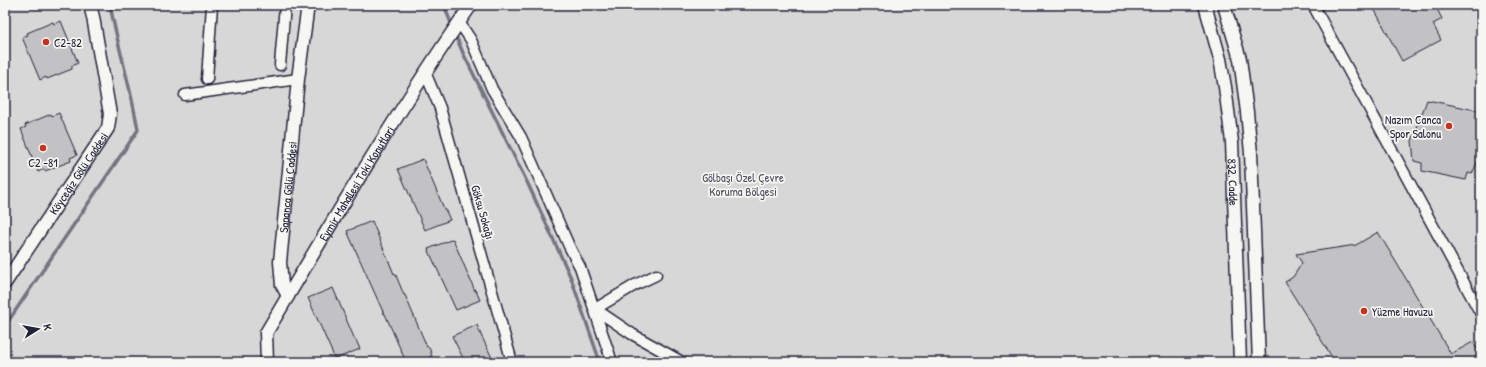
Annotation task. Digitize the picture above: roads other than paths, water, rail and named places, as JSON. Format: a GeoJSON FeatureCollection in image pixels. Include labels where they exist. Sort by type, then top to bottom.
{"type":"FeatureCollection","features":[{"type":"Feature","properties":{"kind":"street","name":"Köyceğiz Gölü Caddesi"},"geometry":{"type":"LineString","coordinates":[[5,283],[108,128],[110,114],[90,5]]}},
{"type":"Feature","properties":{"kind":"street"},"geometry":{"type":"LineString","coordinates":[[207,79],[212,5]]}},
{"type":"Feature","properties":{"kind":"street"},"geometry":{"type":"LineString","coordinates":[[280,65],[285,5]]}},
{"type":"Feature","properties":{"kind":"street","name":"Sapanca Gölü Caddesi"},"geometry":{"type":"LineString","coordinates":[[288,296],[282,284],[280,262],[298,79],[308,5]]}},
{"type":"Feature","properties":{"kind":"street","name":"Eymir Mahallesi Toki Konutlari"},"geometry":{"type":"LineString","coordinates":[[288,296],[358,179],[425,72],[471,5]]}},
{"type":"Feature","properties":{"kind":"street","name":"832. Cadde"},"geometry":{"type":"LineString","coordinates":[[1205,5],[1220,59],[1230,122],[1234,169],[1240,362]]}},
{"type":"Feature","properties":{"kind":"street","name":"832. Cadde"},"geometry":{"type":"LineString","coordinates":[[1224,5],[1240,59],[1251,153],[1259,362]]}},
{"type":"Feature","properties":{"kind":"street"},"geometry":{"type":"LineString","coordinates":[[1313,5],[1481,314]]}},
{"type":"Feature","properties":{"kind":"street"},"geometry":{"type":"LineString","coordinates":[[458,22],[471,40],[492,89],[521,138],[569,246],[580,267],[612,362]]}},
{"type":"Feature","properties":{"kind":"street","name":"Göksu Sokağı"},"geometry":{"type":"LineString","coordinates":[[425,72],[440,108],[512,362]]}},
{"type":"Feature","properties":{"kind":"street"},"geometry":{"type":"LineString","coordinates":[[185,95],[298,79]]}},
{"type":"Feature","properties":{"kind":"street"},"geometry":{"type":"LineString","coordinates":[[595,310],[635,285],[656,275]]}},
{"type":"Feature","properties":{"kind":"street"},"geometry":{"type":"LineString","coordinates":[[1237,291],[1256,291]]}},
{"type":"Feature","properties":{"kind":"street"},"geometry":{"type":"LineString","coordinates":[[267,362],[266,333],[288,296]]}},
{"type":"Feature","properties":{"kind":"street"},"geometry":{"type":"LineString","coordinates":[[595,310],[632,334],[678,360]]}},
{"type":"Feature","properties":{"kind":"street"},"geometry":{"type":"LineString","coordinates":[[664,362],[678,360]]}},
{"type":"Feature","properties":{"kind":"waterway"},"geometry":{"type":"LineString","coordinates":[[5,326],[138,130],[110,5]]}},
{"type":"Feature","properties":{"kind":"waterway"},"geometry":{"type":"LineString","coordinates":[[444,5],[452,26]]}},
{"type":"Feature","properties":{"kind":"waterway"},"geometry":{"type":"LineString","coordinates":[[455,34],[528,184],[571,278],[600,362]]}},
{"type":"Feature","properties":{"kind":"place","name":"C2-82"},"geometry":{"type":"Point","coordinates":[46,42]}},
{"type":"Feature","properties":{"kind":"place","name":"Nazım Canca Spor Salonu"},"geometry":{"type":"Point","coordinates":[1449,126]}},
{"type":"Feature","properties":{"kind":"place","name":"C2 -81"},"geometry":{"type":"Point","coordinates":[43,148]}},
{"type":"Feature","properties":{"kind":"place","name":"Yüzme Havuzu"},"geometry":{"type":"Point","coordinates":[1364,311]}},
{"type":"Feature","properties":{"kind":"park label","name":"Gölbaşı Özel Çevre Koruma Bölgesi"},"geometry":{"type":"Point","coordinates":[743,184]}}]}
